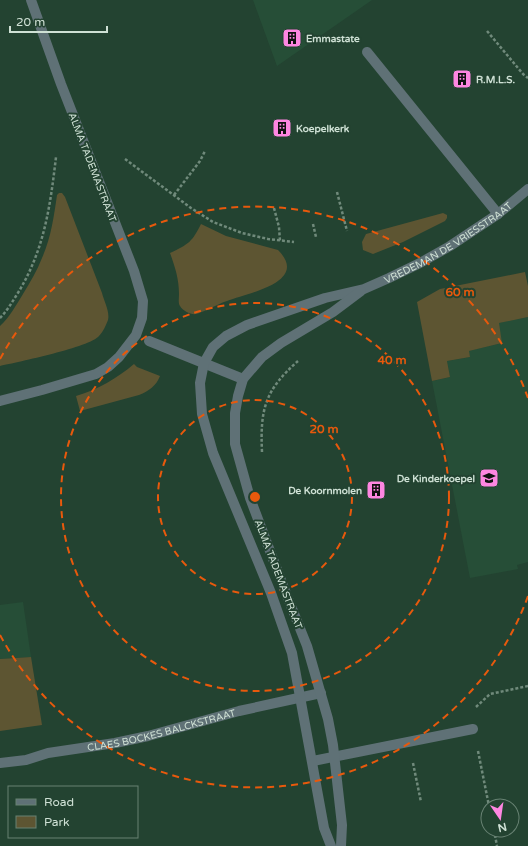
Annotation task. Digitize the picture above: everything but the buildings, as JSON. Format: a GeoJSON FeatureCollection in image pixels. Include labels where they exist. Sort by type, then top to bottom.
{"type":"FeatureCollection","features":[{"type":"Feature","properties":{"kind":"street","name":"ALMA TADEMASTRAAT"},"geometry":{"type":"LineString","coordinates":[[0,401],[96,374],[108,367],[120,357],[136,335],[143,313],[141,291],[61,84],[31,0]]}},
{"type":"Feature","properties":{"kind":"street"},"geometry":{"type":"LineString","coordinates":[[367,52],[498,214]]}},
{"type":"Feature","properties":{"kind":"street","name":"VREDEMAN DE VRIESSTRAAT"},"geometry":{"type":"LineString","coordinates":[[204,363],[213,347],[226,336],[247,325],[325,298],[364,289],[405,271],[450,246],[498,214],[528,189]]}},
{"type":"Feature","properties":{"kind":"street","name":"VREDEMAN DE VRIESSTRAAT"},"geometry":{"type":"LineString","coordinates":[[243,380],[262,357],[281,343],[333,312],[364,289]]}},
{"type":"Feature","properties":{"kind":"street"},"geometry":{"type":"LineString","coordinates":[[149,341],[243,380]]}},
{"type":"Feature","properties":{"kind":"street","name":"ALMA TADEMASTRAAT"},"geometry":{"type":"LineString","coordinates":[[204,363],[200,383],[202,414],[213,453],[286,632],[301,698],[324,828],[331,846]]}},
{"type":"Feature","properties":{"kind":"street","name":"ALMA TADEMASTRAAT"},"geometry":{"type":"LineString","coordinates":[[243,380],[235,413],[235,444],[250,498],[307,646],[328,719],[342,825],[342,846]]}},
{"type":"Feature","properties":{"kind":"street","name":"CLAES BOCKES BALCKSTRAAT"},"geometry":{"type":"LineString","coordinates":[[0,763],[26,760],[48,754],[148,736],[239,711],[321,693]]}},
{"type":"Feature","properties":{"kind":"street"},"geometry":{"type":"LineString","coordinates":[[313,761],[473,729]]}},
{"type":"Feature","properties":{"kind":"path"},"geometry":{"type":"LineString","coordinates":[[487,31],[528,78]]}},
{"type":"Feature","properties":{"kind":"path"},"geometry":{"type":"LineString","coordinates":[[174,195],[200,161],[205,151]]}},
{"type":"Feature","properties":{"kind":"path"},"geometry":{"type":"LineString","coordinates":[[0,318],[21,287],[36,257],[48,216],[56,157]]}},
{"type":"Feature","properties":{"kind":"path"},"geometry":{"type":"LineString","coordinates":[[125,159],[174,195],[208,218],[228,229],[249,235],[294,242]]}},
{"type":"Feature","properties":{"kind":"path"},"geometry":{"type":"LineString","coordinates":[[337,192],[347,231]]}},
{"type":"Feature","properties":{"kind":"path"},"geometry":{"type":"LineString","coordinates":[[274,208],[279,227],[280,241]]}},
{"type":"Feature","properties":{"kind":"path"},"geometry":{"type":"LineString","coordinates":[[313,224],[316,237]]}},
{"type":"Feature","properties":{"kind":"path"},"geometry":{"type":"LineString","coordinates":[[262,457],[262,417],[265,406],[274,386],[299,360]]}},
{"type":"Feature","properties":{"kind":"path"},"geometry":{"type":"LineString","coordinates":[[476,708],[490,694],[528,686]]}},
{"type":"Feature","properties":{"kind":"path"},"geometry":{"type":"LineString","coordinates":[[473,729],[487,798]]}},
{"type":"Feature","properties":{"kind":"path"},"geometry":{"type":"LineString","coordinates":[[409,742],[421,802]]}},
{"type":"Feature","properties":{"kind":"shaded area","name":"Emmastate"},"geometry":{"type":"Polygon","coordinates":[[[253,0],[372,0],[277,66],[253,0]]]}},
{"type":"Feature","properties":{"kind":"shaded area","name":"De Kinderkoepel"},"geometry":{"type":"Polygon","coordinates":[[[528,317],[528,562],[517,565],[518,569],[470,578],[432,381],[450,377],[447,361],[470,357],[468,351],[502,343],[498,323],[528,317]]]}},
{"type":"Feature","properties":{"kind":"shaded area"},"geometry":{"type":"Polygon","coordinates":[[[23,602],[31,657],[0,659],[0,605],[23,602]]]}},
{"type":"Feature","properties":{"kind":"green space"},"geometry":{"type":"Polygon","coordinates":[[[62,193],[65,197],[108,310],[108,320],[99,336],[82,345],[53,354],[0,366],[0,326],[15,307],[40,263],[50,235],[57,195],[62,193]]]}},
{"type":"Feature","properties":{"kind":"green space"},"geometry":{"type":"Polygon","coordinates":[[[443,213],[447,215],[445,221],[403,242],[373,254],[363,250],[362,242],[366,234],[443,213]]]}},
{"type":"Feature","properties":{"kind":"green space"},"geometry":{"type":"Polygon","coordinates":[[[201,224],[226,236],[278,250],[286,261],[286,270],[281,278],[261,290],[224,302],[199,313],[192,314],[183,310],[179,305],[179,289],[175,268],[170,253],[189,242],[201,224]]]}},
{"type":"Feature","properties":{"kind":"green space"},"geometry":{"type":"Polygon","coordinates":[[[525,272],[528,286],[528,317],[499,323],[502,343],[469,351],[470,357],[447,361],[450,377],[432,381],[417,302],[440,289],[525,272]]]}},
{"type":"Feature","properties":{"kind":"green space"},"geometry":{"type":"Polygon","coordinates":[[[134,364],[137,367],[160,376],[152,388],[139,395],[80,411],[76,396],[107,383],[134,364]]]}},
{"type":"Feature","properties":{"kind":"green space"},"geometry":{"type":"Polygon","coordinates":[[[31,657],[42,725],[0,731],[0,659],[31,657]]]}},
{"type":"Feature","properties":{"kind":"place","name":"Emmastate"},"geometry":{"type":"Point","coordinates":[292,38]}},
{"type":"Feature","properties":{"kind":"place","name":"R.M.L.S."},"geometry":{"type":"Point","coordinates":[462,79]}},
{"type":"Feature","properties":{"kind":"place","name":"Koepelkerk"},"geometry":{"type":"Point","coordinates":[282,128]}},
{"type":"Feature","properties":{"kind":"place","name":"De Kinderkoepel"},"geometry":{"type":"Point","coordinates":[489,478]}},
{"type":"Feature","properties":{"kind":"place","name":"De Koornmolen"},"geometry":{"type":"Point","coordinates":[376,490]}}]}
